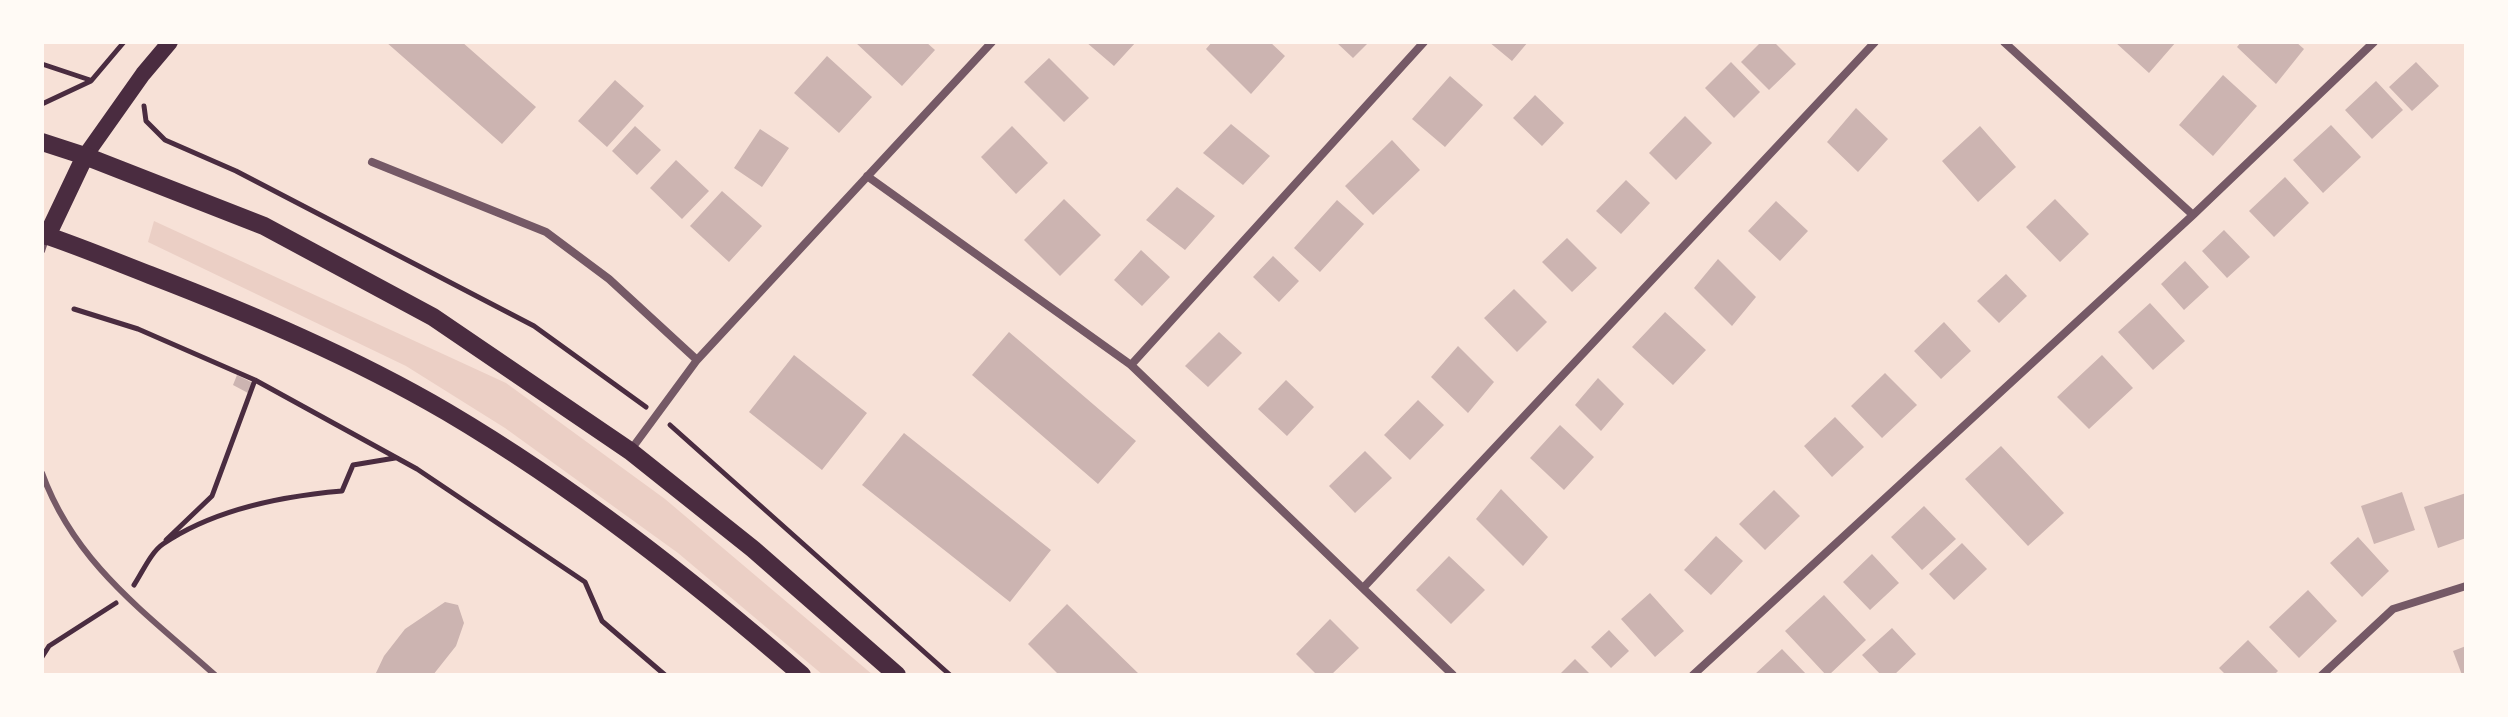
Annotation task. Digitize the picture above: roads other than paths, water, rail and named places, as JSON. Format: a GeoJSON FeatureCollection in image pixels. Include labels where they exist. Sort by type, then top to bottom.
{"type":"FeatureCollection","features":[{"type":"Feature","properties":{"kind":"main road"},"geometry":{"type":"LineString","coordinates":[[170,42],[143,74],[85,156],[44,241],[240,309],[326,349],[447,412],[601,513],[731,614],[802,675]]}},
{"type":"Feature","properties":{"kind":"main road"},"geometry":{"type":"LineString","coordinates":[[42,142],[85,156],[279,234],[433,317],[630,451],[753,549],[897,675]]}},
{"type":"Feature","properties":{"kind":"street"},"geometry":{"type":"LineString","coordinates":[[630,451],[697,360],[992,42]]}},
{"type":"Feature","properties":{"kind":"street"},"geometry":{"type":"LineString","coordinates":[[1131,365],[1424,42]]}},
{"type":"Feature","properties":{"kind":"street"},"geometry":{"type":"LineString","coordinates":[[1364,587],[1875,42]]}},
{"type":"Feature","properties":{"kind":"street"},"geometry":{"type":"LineString","coordinates":[[2004,42],[2193,215]]}},
{"type":"Feature","properties":{"kind":"street"},"geometry":{"type":"LineString","coordinates":[[1693,675],[2193,215],[2374,42]]}},
{"type":"Feature","properties":{"kind":"street"},"geometry":{"type":"LineString","coordinates":[[372,162],[546,232],[609,279],[697,360]]}},
{"type":"Feature","properties":{"kind":"street"},"geometry":{"type":"LineString","coordinates":[[867,176],[1131,365],[1453,675]]}},
{"type":"Feature","properties":{"kind":"street"},"geometry":{"type":"LineString","coordinates":[[2322,675],[2393,609],[2466,586]]}},
{"type":"Feature","properties":{"kind":"lane"},"geometry":{"type":"LineString","coordinates":[[42,473],[53,502],[83,551],[105,578],[211,673]]}}]}
